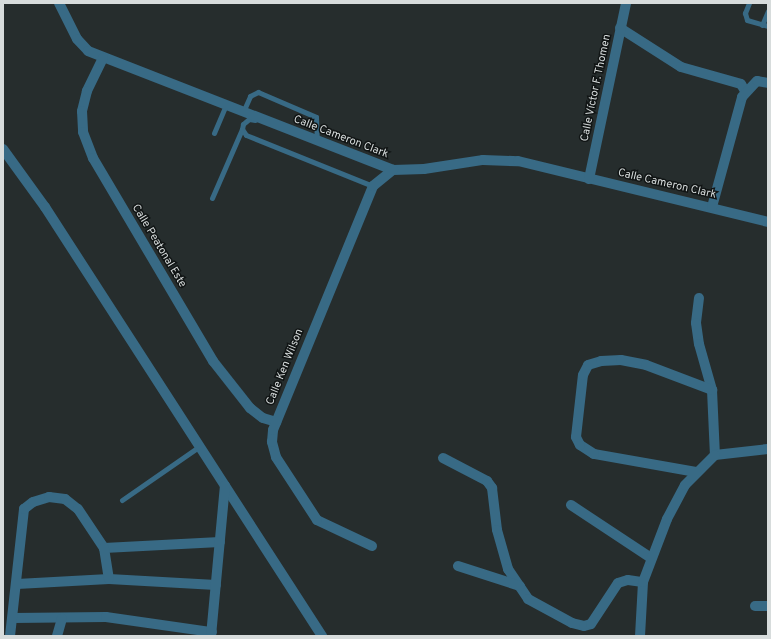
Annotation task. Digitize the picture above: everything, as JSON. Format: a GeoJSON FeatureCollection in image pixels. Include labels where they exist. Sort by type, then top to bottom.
{"type":"FeatureCollection","features":[{"type":"Feature","properties":{"kind":"street","name":"Calle Cameron Clark"},"geometry":{"type":"LineString","coordinates":[[60,3],[77,39],[88,51],[393,170],[424,169],[483,160],[518,161],[712,207],[768,222]]}},
{"type":"Feature","properties":{"kind":"street","name":"Calle Víctor F. Thomen"},"geometry":{"type":"LineString","coordinates":[[589,178],[626,3]]}},
{"type":"Feature","properties":{"kind":"street"},"geometry":{"type":"LineString","coordinates":[[620,28],[681,67],[737,82],[744,86],[745,92],[712,207]]}},
{"type":"Feature","properties":{"kind":"street","name":"Calle Peatonal Este"},"geometry":{"type":"LineString","coordinates":[[103,58],[87,91],[82,111],[83,132],[92,158],[213,361],[250,408],[263,418],[276,422]]}},
{"type":"Feature","properties":{"kind":"street"},"geometry":{"type":"LineString","coordinates":[[745,92],[757,82],[768,83]]}},
{"type":"Feature","properties":{"kind":"street"},"geometry":{"type":"LineString","coordinates":[[3,149],[45,207],[322,636]]}},
{"type":"Feature","properties":{"kind":"street","name":"Calle Ken Wilson"},"geometry":{"type":"LineString","coordinates":[[372,546],[316,520],[276,457],[272,442],[276,422],[374,186],[393,170]]}},
{"type":"Feature","properties":{"kind":"street"},"geometry":{"type":"LineString","coordinates":[[699,298],[696,323],[699,344],[712,390],[715,455]]}},
{"type":"Feature","properties":{"kind":"street"},"geometry":{"type":"LineString","coordinates":[[696,472],[594,454],[580,445],[576,438],[583,375],[588,365],[601,361],[620,360],[646,365],[712,390]]}},
{"type":"Feature","properties":{"kind":"street"},"geometry":{"type":"LineString","coordinates":[[640,636],[643,582],[667,519],[685,485],[696,472],[715,455],[768,449]]}},
{"type":"Feature","properties":{"kind":"street"},"geometry":{"type":"LineString","coordinates":[[443,458],[487,481],[492,488],[498,530],[508,569],[528,599],[572,623],[584,626],[591,624],[618,583],[628,580],[643,582]]}},
{"type":"Feature","properties":{"kind":"street"},"geometry":{"type":"LineString","coordinates":[[13,618],[106,617],[211,634],[225,486]]}},
{"type":"Feature","properties":{"kind":"street"},"geometry":{"type":"LineString","coordinates":[[10,636],[17,584],[24,509],[33,502],[49,496],[65,499],[78,509],[104,548],[110,579]]}},
{"type":"Feature","properties":{"kind":"street"},"geometry":{"type":"LineString","coordinates":[[571,505],[651,558]]}},
{"type":"Feature","properties":{"kind":"street"},"geometry":{"type":"LineString","coordinates":[[104,548],[220,542]]}},
{"type":"Feature","properties":{"kind":"street"},"geometry":{"type":"LineString","coordinates":[[458,566],[520,586]]}},
{"type":"Feature","properties":{"kind":"street"},"geometry":{"type":"LineString","coordinates":[[17,584],[110,579],[216,585]]}},
{"type":"Feature","properties":{"kind":"street"},"geometry":{"type":"LineString","coordinates":[[755,606],[768,606]]}},
{"type":"Feature","properties":{"kind":"street"},"geometry":{"type":"LineString","coordinates":[[57,636],[62,618]]}},
{"type":"Feature","properties":{"kind":"lane"},"geometry":{"type":"LineString","coordinates":[[749,3],[746,18],[768,26]]}},
{"type":"Feature","properties":{"kind":"lane"},"geometry":{"type":"LineString","coordinates":[[762,25],[768,11]]}},
{"type":"Feature","properties":{"kind":"lane"},"geometry":{"type":"LineString","coordinates":[[243,112],[250,96],[258,92],[316,117],[317,140]]}},
{"type":"Feature","properties":{"kind":"lane"},"geometry":{"type":"LineString","coordinates":[[214,133],[226,105]]}},
{"type":"Feature","properties":{"kind":"lane"},"geometry":{"type":"LineString","coordinates":[[212,198],[244,124],[249,119],[266,120]]}},
{"type":"Feature","properties":{"kind":"lane"},"geometry":{"type":"LineString","coordinates":[[242,130],[254,139],[374,186]]}},
{"type":"Feature","properties":{"kind":"lane"},"geometry":{"type":"LineString","coordinates":[[122,500],[200,446]]}}]}
